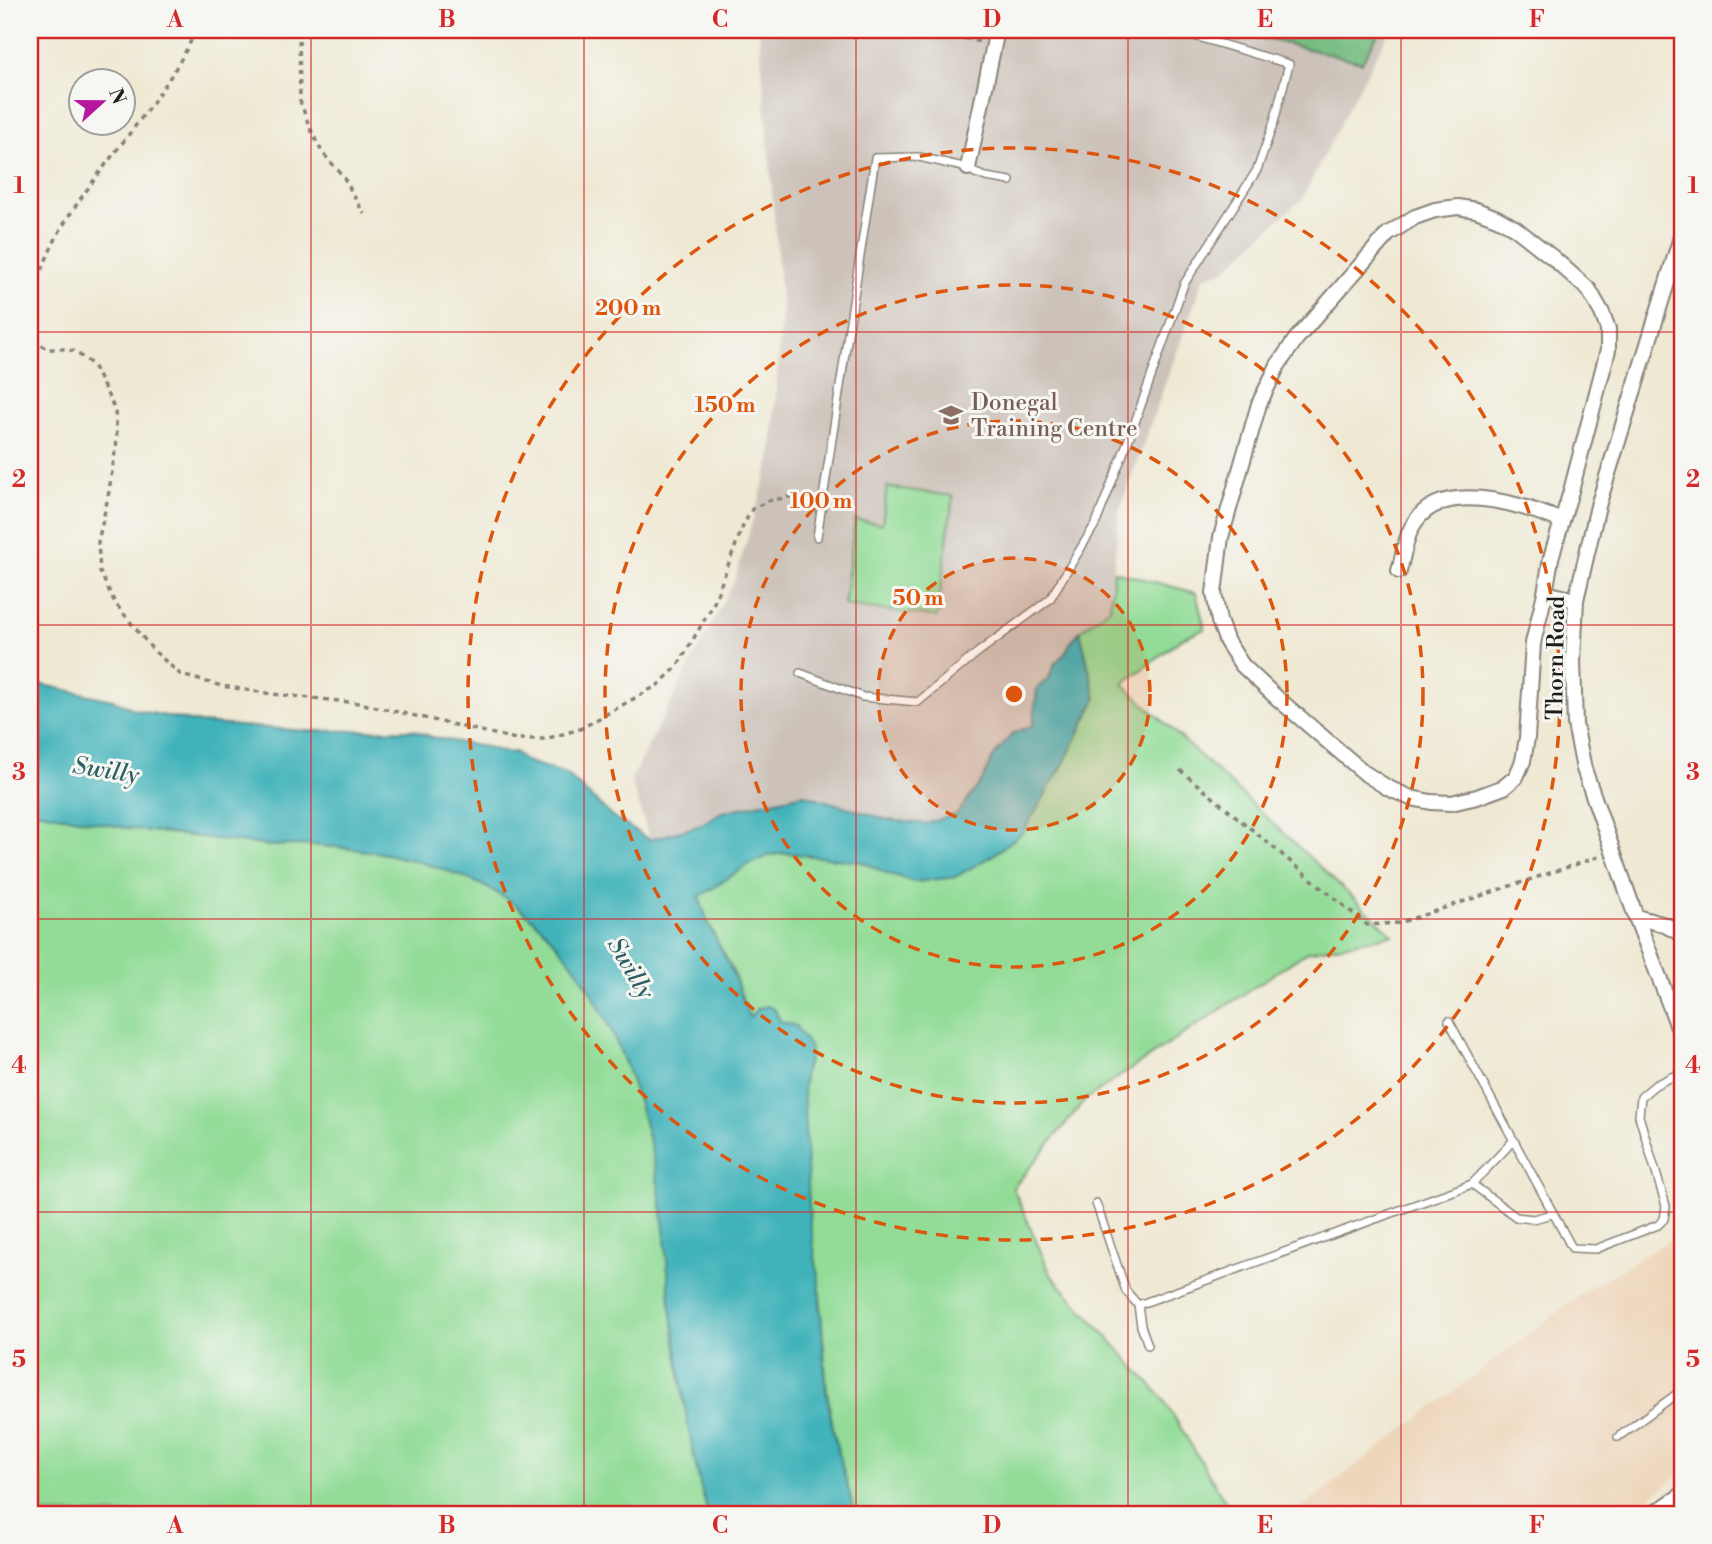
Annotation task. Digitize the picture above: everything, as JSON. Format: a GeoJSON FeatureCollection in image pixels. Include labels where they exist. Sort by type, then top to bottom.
{"type":"FeatureCollection","features":[{"type":"Feature","properties":{"kind":"street"},"geometry":{"type":"LineString","coordinates":[[968,168],[997,30]]}},
{"type":"Feature","properties":{"kind":"street"},"geometry":{"type":"LineString","coordinates":[[1458,207],[1476,210],[1515,228],[1589,290],[1602,313],[1608,329],[1608,350],[1562,521],[1550,558],[1533,643],[1523,761],[1516,777],[1504,787],[1477,797],[1451,803],[1411,798],[1366,774],[1242,665],[1227,642],[1219,621],[1214,593],[1221,537],[1259,404],[1278,365],[1296,339],[1388,233],[1415,217],[1435,210],[1458,207]]}},
{"type":"Feature","properties":{"kind":"street","name":"Thorn Road"},"geometry":{"type":"LineString","coordinates":[[1682,234],[1598,506],[1576,600],[1573,661],[1575,724],[1584,769],[1682,1037]]}},
{"type":"Feature","properties":{"kind":"street"},"geometry":{"type":"LineString","coordinates":[[1399,571],[1412,527],[1428,508],[1455,498],[1491,500],[1533,509],[1562,521]]}},
{"type":"Feature","properties":{"kind":"street"},"geometry":{"type":"LineString","coordinates":[[1545,593],[1576,600]]}},
{"type":"Feature","properties":{"kind":"street"},"geometry":{"type":"LineString","coordinates":[[1636,917],[1665,925],[1682,934]]}},
{"type":"Feature","properties":{"kind":"street"},"geometry":{"type":"LineString","coordinates":[[1653,1514],[1682,1495]]}},
{"type":"Feature","properties":{"kind":"lane"},"geometry":{"type":"LineString","coordinates":[[800,673],[863,696],[918,702],[977,653],[1050,599],[1096,523],[1184,284],[1257,170],[1274,122],[1289,64],[1174,30]]}},
{"type":"Feature","properties":{"kind":"lane"},"geometry":{"type":"LineString","coordinates":[[817,537],[876,158],[919,157],[968,168],[986,177],[1010,181]]}},
{"type":"Feature","properties":{"kind":"lane"},"geometry":{"type":"LineString","coordinates":[[1449,1021],[1572,1248],[1596,1249],[1658,1225],[1664,1219],[1666,1206],[1639,1116],[1641,1097],[1655,1085],[1682,1072]]}},
{"type":"Feature","properties":{"kind":"lane"},"geometry":{"type":"LineString","coordinates":[[1138,1305],[1472,1184],[1514,1140]]}},
{"type":"Feature","properties":{"kind":"lane"},"geometry":{"type":"LineString","coordinates":[[1472,1184],[1516,1217],[1533,1219],[1552,1214]]}},
{"type":"Feature","properties":{"kind":"lane"},"geometry":{"type":"LineString","coordinates":[[1096,1203],[1126,1291],[1138,1305],[1141,1326],[1148,1345]]}},
{"type":"Feature","properties":{"kind":"lane"},"geometry":{"type":"LineString","coordinates":[[1618,1437],[1682,1390]]}},
{"type":"Feature","properties":{"kind":"path"},"geometry":{"type":"LineString","coordinates":[[30,308],[39,276],[61,229],[174,70],[196,30]]}},
{"type":"Feature","properties":{"kind":"path"},"geometry":{"type":"LineString","coordinates":[[299,30],[300,100],[322,152],[343,176],[364,214]]}},
{"type":"Feature","properties":{"kind":"path"},"geometry":{"type":"LineString","coordinates":[[951,30],[950,35],[983,42]]}},
{"type":"Feature","properties":{"kind":"path"},"geometry":{"type":"LineString","coordinates":[[30,329],[32,336],[46,349],[74,351],[93,365],[115,410],[117,440],[98,542],[100,572],[115,603],[153,650],[181,675],[222,686],[359,703],[516,739],[545,739],[580,729],[658,685],[677,667],[713,605],[752,509],[768,501],[824,494]]}},
{"type":"Feature","properties":{"kind":"path"},"geometry":{"type":"LineString","coordinates":[[1180,770],[1367,925],[1399,923],[1613,852]]}},
{"type":"Feature","properties":{"kind":"shaded area"},"geometry":{"type":"Polygon","coordinates":[[[759,30],[1390,30],[1302,199],[1225,270],[1204,277],[1119,511],[1110,608],[1080,631],[1055,663],[1049,678],[1037,688],[1033,725],[993,757],[983,779],[957,814],[926,824],[888,820],[804,794],[722,812],[698,826],[650,841],[631,779],[735,579],[771,460],[782,311],[759,30]]]}},
{"type":"Feature","properties":{"kind":"shaded area"},"geometry":{"type":"Polygon","coordinates":[[[1682,1233],[1682,1473],[1626,1514],[1293,1514],[1585,1291],[1682,1233]]]}},
{"type":"Feature","properties":{"kind":"green space"},"geometry":{"type":"Polygon","coordinates":[[[1229,30],[1380,30],[1362,62],[1229,30]]]}},
{"type":"Feature","properties":{"kind":"green space"},"geometry":{"type":"Polygon","coordinates":[[[887,487],[953,496],[937,617],[844,605],[855,520],[882,524],[887,487]]]}},
{"type":"Feature","properties":{"kind":"green space"},"geometry":{"type":"Polygon","coordinates":[[[1114,571],[1196,593],[1205,629],[1184,637],[1123,684],[1393,935],[1307,952],[1086,1099],[1013,1188],[1051,1275],[1162,1397],[1233,1514],[855,1514],[835,1440],[827,1390],[819,1283],[810,1223],[803,1088],[804,1072],[809,1061],[775,1010],[759,1008],[749,1018],[733,971],[708,923],[699,897],[748,865],[770,855],[787,853],[863,862],[915,882],[955,877],[993,855],[1023,832],[1064,763],[1096,699],[1080,631],[1110,608],[1114,571]]]}},
{"type":"Feature","properties":{"kind":"green space"},"geometry":{"type":"Polygon","coordinates":[[[30,810],[127,828],[270,846],[326,846],[420,862],[482,885],[516,905],[546,931],[571,961],[593,996],[628,1070],[640,1108],[659,1188],[683,1398],[708,1514],[30,1514],[30,810]]]}},
{"type":"Feature","properties":{"kind":"water","name":"Swilly"},"geometry":{"type":"Polygon","coordinates":[[[1080,631],[1096,699],[1064,763],[1023,832],[993,855],[955,877],[915,882],[863,862],[787,853],[770,855],[748,865],[699,897],[749,1017],[759,1008],[768,1006],[775,1010],[780,1021],[796,1026],[810,1048],[803,1088],[810,1223],[819,1283],[826,1390],[835,1440],[855,1514],[708,1514],[682,1389],[659,1188],[640,1108],[628,1070],[593,996],[546,931],[516,905],[482,885],[458,875],[381,853],[326,846],[270,846],[127,828],[30,810],[30,682],[113,700],[136,710],[200,723],[308,731],[414,730],[432,737],[515,752],[525,761],[566,774],[613,817],[650,840],[698,826],[722,812],[804,794],[888,820],[926,824],[957,814],[983,779],[993,757],[1012,734],[1033,725],[1037,688],[1049,678],[1055,663],[1080,631]]]}},
{"type":"Feature","properties":{"kind":"place","name":"Donegal Training Centre"},"geometry":{"type":"Point","coordinates":[951,415]}}]}
